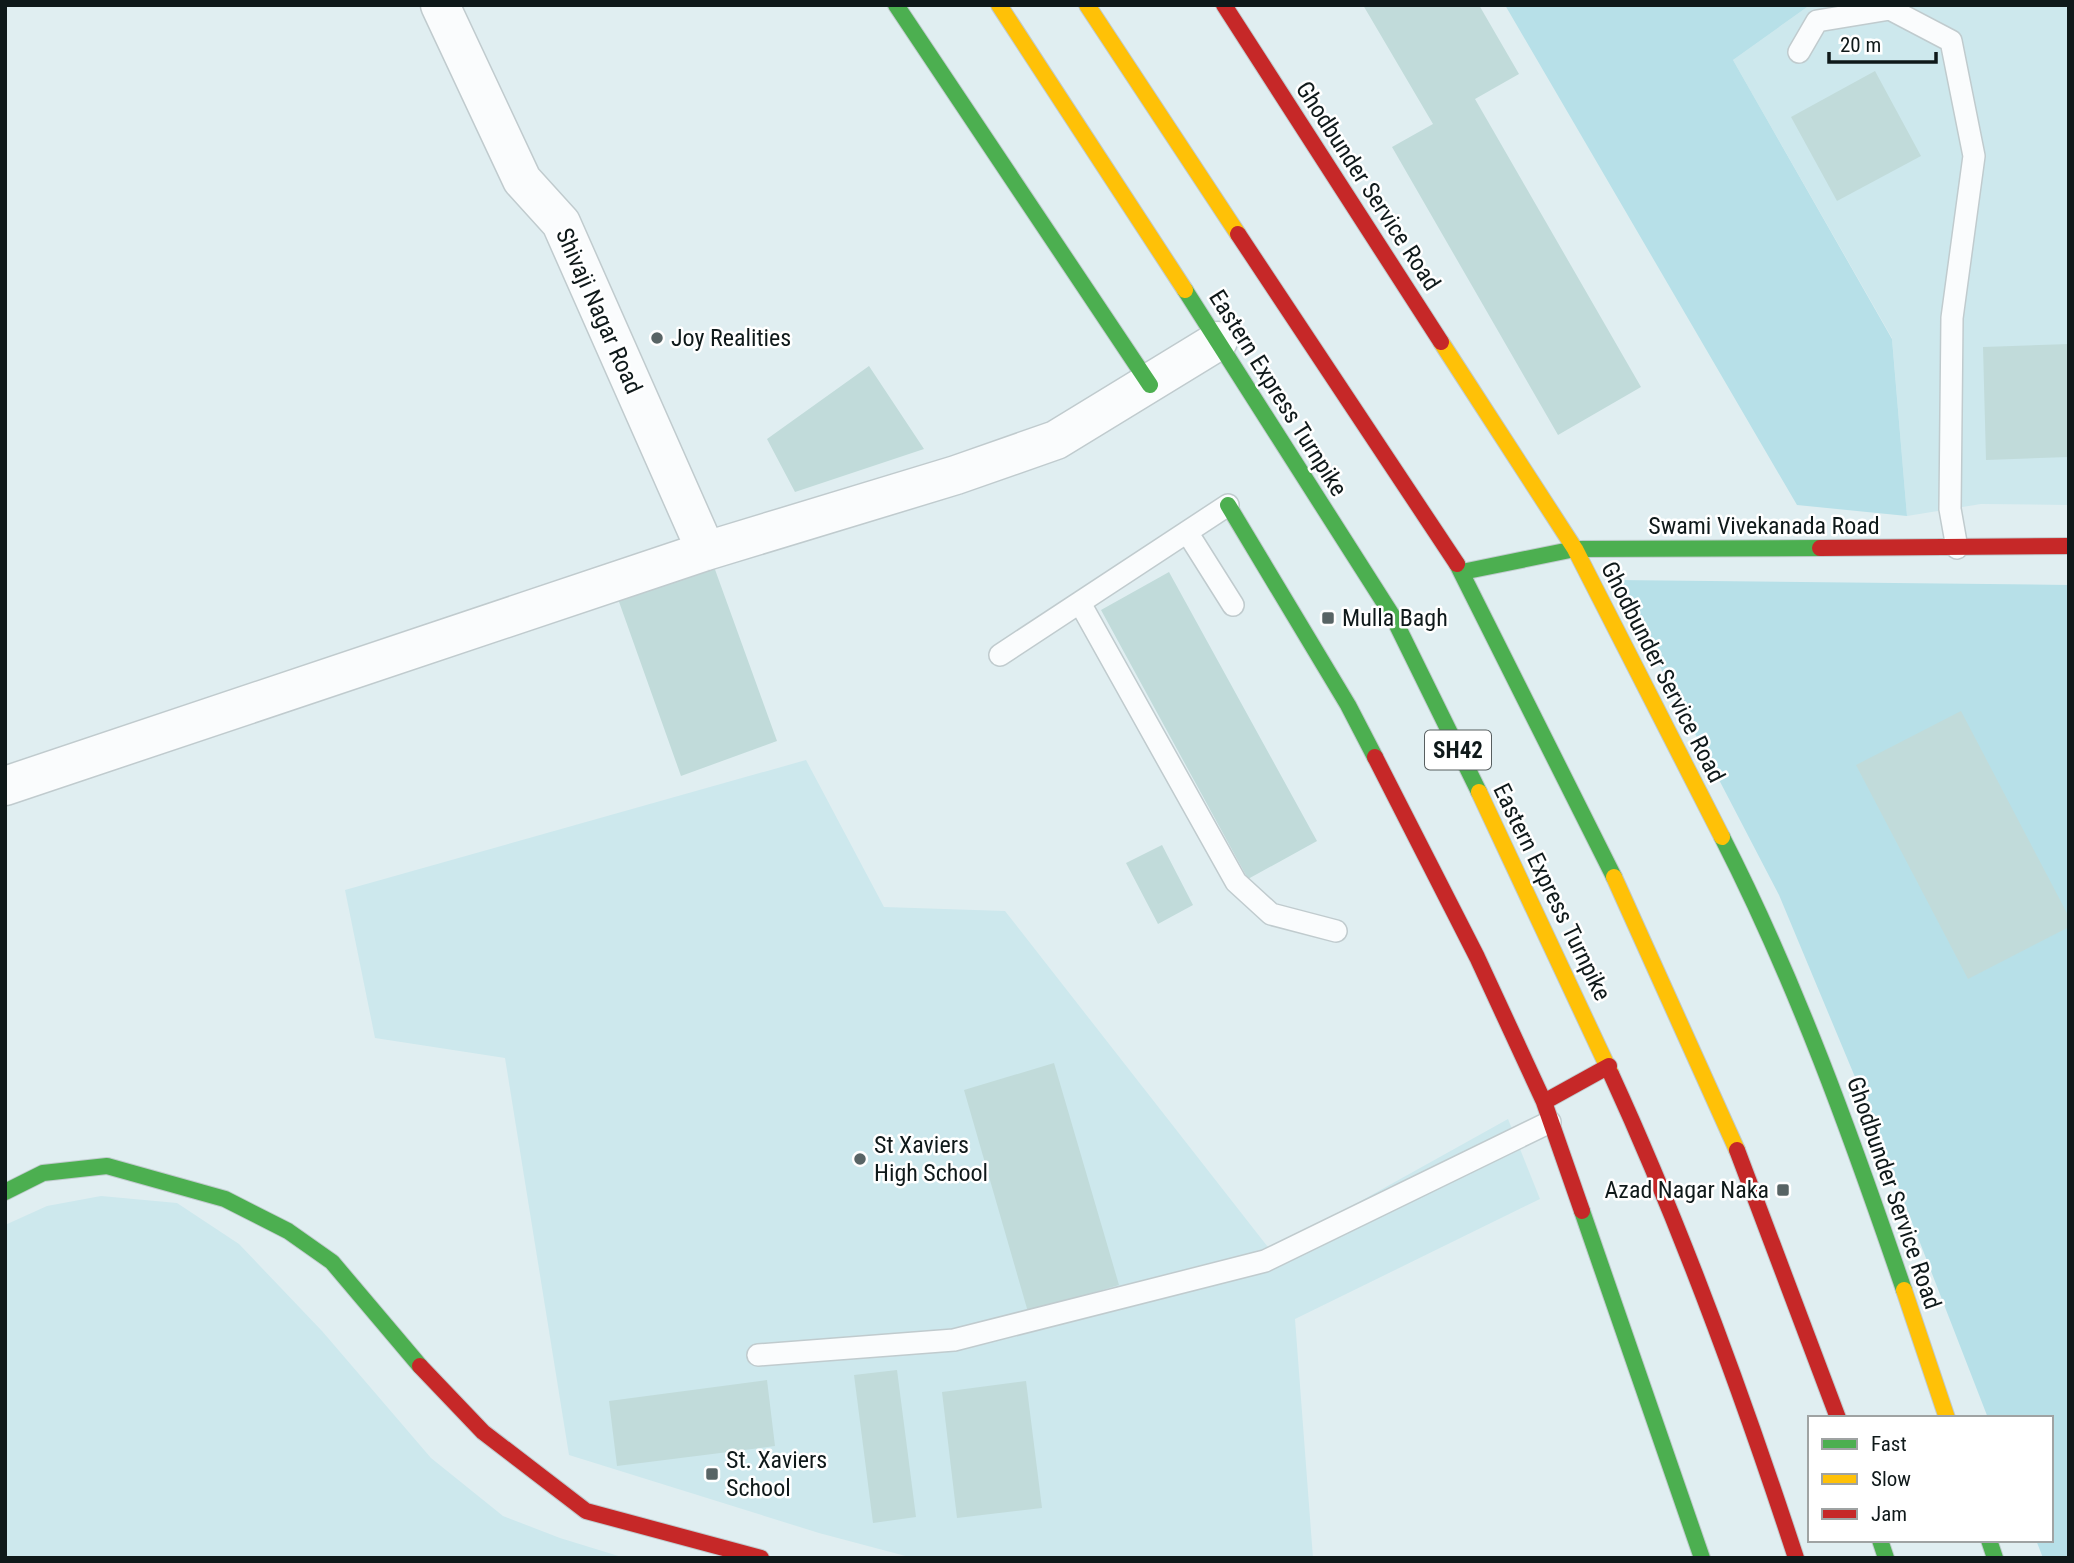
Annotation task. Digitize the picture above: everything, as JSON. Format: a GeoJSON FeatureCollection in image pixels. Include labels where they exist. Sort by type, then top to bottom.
{"type":"FeatureCollection","features":[{"type":"Feature","properties":{"kind":"street","name":"Shivaji Nagar Road"},"geometry":{"type":"LineString","coordinates":[[440,5],[522,180],[561,223],[706,551]]}},
{"type":"Feature","properties":{"kind":"street"},"geometry":{"type":"LineString","coordinates":[[896,5],[1150,384]]}},
{"type":"Feature","properties":{"kind":"street","name":"Eastern Express Turnpike"},"geometry":{"type":"LineString","coordinates":[[999,5],[1218,341],[1392,615],[1531,898],[1664,1190],[1757,1438],[1796,1558]]}},
{"type":"Feature","properties":{"kind":"street"},"geometry":{"type":"LineString","coordinates":[[1087,5],[1462,572],[1607,861],[1745,1169],[1837,1416]]}},
{"type":"Feature","properties":{"kind":"street","name":"Ghodbunder Service Road"},"geometry":{"type":"LineString","coordinates":[[1224,5],[1575,549],[1738,868],[1801,1004],[1863,1168],[1946,1416]]}},
{"type":"Feature","properties":{"kind":"street"},"geometry":{"type":"LineString","coordinates":[[5,786],[706,551],[956,475],[1056,440],[1218,341]]}},
{"type":"Feature","properties":{"kind":"street"},"geometry":{"type":"LineString","coordinates":[[1228,505],[1348,705],[1477,957],[1547,1112],[1702,1558]]}},
{"type":"Feature","properties":{"kind":"street","name":"Swami Vivekanada Road"},"geometry":{"type":"LineString","coordinates":[[1462,572],[1575,549],[2069,546]]}},
{"type":"Feature","properties":{"kind":"street"},"geometry":{"type":"LineString","coordinates":[[1547,1112],[1609,1066]]}},
{"type":"Feature","properties":{"kind":"street"},"geometry":{"type":"LineString","coordinates":[[5,1192],[43,1173],[107,1166],[225,1199],[288,1231],[332,1262],[398,1342],[483,1432],[586,1511],[761,1558]]}},
{"type":"Feature","properties":{"kind":"lane"},"geometry":{"type":"LineString","coordinates":[[1799,52],[1817,21],[1890,9],[1951,40],[1974,156],[1952,318],[1950,509],[1957,548]]}},
{"type":"Feature","properties":{"kind":"lane"},"geometry":{"type":"LineString","coordinates":[[1000,655],[1228,505]]}},
{"type":"Feature","properties":{"kind":"lane"},"geometry":{"type":"LineString","coordinates":[[1187,532],[1233,605]]}},
{"type":"Feature","properties":{"kind":"lane"},"geometry":{"type":"LineString","coordinates":[[1080,603],[1236,882],[1271,914],[1336,931]]}},
{"type":"Feature","properties":{"kind":"lane"},"geometry":{"type":"LineString","coordinates":[[758,1355],[954,1340],[1265,1261],[1547,1112]]}},
{"type":"Feature","properties":{"kind":"shaded area"},"geometry":{"type":"Polygon","coordinates":[[[1505,5],[1810,5],[1733,60],[1892,339],[1907,516],[1797,505],[1505,5]]]}},
{"type":"Feature","properties":{"kind":"shaded area"},"geometry":{"type":"Polygon","coordinates":[[[1810,5],[2069,5],[2069,505],[1981,504],[1907,516],[1892,338],[1733,60],[1810,5]]]}},
{"type":"Feature","properties":{"kind":"shaded area"},"geometry":{"type":"Polygon","coordinates":[[[1615,580],[2069,585],[2069,1558],[2043,1558],[2037,1542],[2053,1542],[2053,1416],[1987,1416],[1865,1101],[1779,895],[1615,580]]]}},
{"type":"Feature","properties":{"kind":"shaded area","name":"St Xaviers High School"},"geometry":{"type":"Polygon","coordinates":[[[806,760],[884,907],[1005,911],[1271,1251],[1508,1119],[1540,1199],[1295,1319],[1313,1558],[913,1558],[819,1533],[569,1455],[505,1058],[375,1038],[345,890],[806,760]]]}},
{"type":"Feature","properties":{"kind":"shaded area"},"geometry":{"type":"Polygon","coordinates":[[[101,1196],[177,1203],[239,1244],[322,1331],[431,1458],[503,1516],[560,1538],[625,1558],[5,1558],[5,1225],[47,1206],[101,1196]]]}},
{"type":"Feature","properties":{"kind":"building"},"geometry":{"type":"Polygon","coordinates":[[[1363,5],[1479,5],[1519,74],[1475,99],[1641,387],[1558,435],[1392,147],[1433,124],[1363,5]]]}},
{"type":"Feature","properties":{"kind":"building"},"geometry":{"type":"Polygon","coordinates":[[[1875,71],[1921,156],[1837,201],[1791,117],[1875,71]]]}},
{"type":"Feature","properties":{"kind":"building"},"geometry":{"type":"Polygon","coordinates":[[[2069,344],[2069,457],[1986,460],[1983,347],[2069,344]]]}},
{"type":"Feature","properties":{"kind":"building"},"geometry":{"type":"Polygon","coordinates":[[[869,366],[924,449],[795,492],[767,439],[869,366]]]}},
{"type":"Feature","properties":{"kind":"building"},"geometry":{"type":"Polygon","coordinates":[[[713,564],[777,741],[681,776],[618,599],[713,564]]]}},
{"type":"Feature","properties":{"kind":"building"},"geometry":{"type":"Polygon","coordinates":[[[1169,572],[1317,841],[1248,879],[1101,610],[1169,572]]]}},
{"type":"Feature","properties":{"kind":"building"},"geometry":{"type":"Polygon","coordinates":[[[1961,711],[2069,917],[2069,927],[1968,979],[1856,765],[1961,711]]]}},
{"type":"Feature","properties":{"kind":"building"},"geometry":{"type":"Polygon","coordinates":[[[1162,845],[1193,905],[1158,924],[1126,863],[1162,845]]]}},
{"type":"Feature","properties":{"kind":"building"},"geometry":{"type":"Polygon","coordinates":[[[1054,1063],[1119,1285],[1028,1312],[964,1090],[1054,1063]]]}},
{"type":"Feature","properties":{"kind":"building"},"geometry":{"type":"Polygon","coordinates":[[[897,1370],[916,1517],[873,1523],[854,1375],[897,1370]]]}},
{"type":"Feature","properties":{"kind":"building"},"geometry":{"type":"Polygon","coordinates":[[[767,1380],[775,1446],[617,1466],[609,1401],[767,1380]]]}},
{"type":"Feature","properties":{"kind":"building"},"geometry":{"type":"Polygon","coordinates":[[[1026,1381],[1042,1508],[957,1518],[942,1392],[1026,1381]]]}},
{"type":"Feature","properties":{"kind":"traffic: fast"},"geometry":{"type":"LineString","coordinates":[[896,5],[1150,385]]}},
{"type":"Feature","properties":{"kind":"traffic: fast"},"geometry":{"type":"LineString","coordinates":[[1185,290],[1392,615],[1479,792]]}},
{"type":"Feature","properties":{"kind":"traffic: fast"},"geometry":{"type":"LineString","coordinates":[[1228,505],[1348,705],[1375,757]]}},
{"type":"Feature","properties":{"kind":"traffic: fast"},"geometry":{"type":"LineString","coordinates":[[1462,572],[1575,549],[1820,548]]}},
{"type":"Feature","properties":{"kind":"traffic: fast"},"geometry":{"type":"LineString","coordinates":[[1457,564],[1614,877]]}},
{"type":"Feature","properties":{"kind":"traffic: fast"},"geometry":{"type":"LineString","coordinates":[[1722,837],[1774,947],[1821,1060],[1904,1290]]}},
{"type":"Feature","properties":{"kind":"traffic: fast"},"geometry":{"type":"LineString","coordinates":[[5,1192],[43,1173],[107,1166],[225,1199],[288,1231],[332,1262],[420,1366]]}},
{"type":"Feature","properties":{"kind":"traffic: fast"},"geometry":{"type":"LineString","coordinates":[[1582,1211],[1702,1558]]}},
{"type":"Feature","properties":{"kind":"traffic: fast"},"geometry":{"type":"LineString","coordinates":[[1881,1542],[1886,1558]]}},
{"type":"Feature","properties":{"kind":"traffic: fast"},"geometry":{"type":"LineString","coordinates":[[1990,1542],[1995,1558]]}},
{"type":"Feature","properties":{"kind":"traffic: slow"},"geometry":{"type":"LineString","coordinates":[[999,5],[1185,290]]}},
{"type":"Feature","properties":{"kind":"traffic: slow"},"geometry":{"type":"LineString","coordinates":[[1087,5],[1238,234]]}},
{"type":"Feature","properties":{"kind":"traffic: slow"},"geometry":{"type":"LineString","coordinates":[[1441,342],[1575,549],[1722,837]]}},
{"type":"Feature","properties":{"kind":"traffic: slow"},"geometry":{"type":"LineString","coordinates":[[1479,792],[1611,1074]]}},
{"type":"Feature","properties":{"kind":"traffic: slow"},"geometry":{"type":"LineString","coordinates":[[1614,877],[1737,1150]]}},
{"type":"Feature","properties":{"kind":"traffic: slow"},"geometry":{"type":"LineString","coordinates":[[1904,1290],[1946,1416]]}},
{"type":"Feature","properties":{"kind":"traffic: jam"},"geometry":{"type":"LineString","coordinates":[[1224,5],[1441,342]]}},
{"type":"Feature","properties":{"kind":"traffic: jam"},"geometry":{"type":"LineString","coordinates":[[1238,234],[1457,564]]}},
{"type":"Feature","properties":{"kind":"traffic: jam"},"geometry":{"type":"LineString","coordinates":[[1820,548],[2069,546]]}},
{"type":"Feature","properties":{"kind":"traffic: jam"},"geometry":{"type":"LineString","coordinates":[[1375,757],[1477,957],[1544,1102],[1582,1211]]}},
{"type":"Feature","properties":{"kind":"traffic: jam"},"geometry":{"type":"LineString","coordinates":[[1544,1102],[1609,1066]]}},
{"type":"Feature","properties":{"kind":"traffic: jam"},"geometry":{"type":"LineString","coordinates":[[1611,1074],[1663,1193],[1710,1313],[1796,1558]]}},
{"type":"Feature","properties":{"kind":"traffic: jam"},"geometry":{"type":"LineString","coordinates":[[1737,1150],[1837,1416]]}},
{"type":"Feature","properties":{"kind":"traffic: jam"},"geometry":{"type":"LineString","coordinates":[[420,1366],[483,1432],[586,1511],[761,1558]]}},
{"type":"Feature","properties":{"kind":"place","name":"Joy Realities"},"geometry":{"type":"Point","coordinates":[657,338]}},
{"type":"Feature","properties":{"kind":"place","name":"Mulla Bagh"},"geometry":{"type":"Point","coordinates":[1328,618]}},
{"type":"Feature","properties":{"kind":"place","name":"St Xaviers High School"},"geometry":{"type":"Point","coordinates":[860,1159]}},
{"type":"Feature","properties":{"kind":"place","name":"Azad Nagar Naka"},"geometry":{"type":"Point","coordinates":[1783,1190]}},
{"type":"Feature","properties":{"kind":"place","name":"St. Xaviers School"},"geometry":{"type":"Point","coordinates":[712,1474]}}]}
